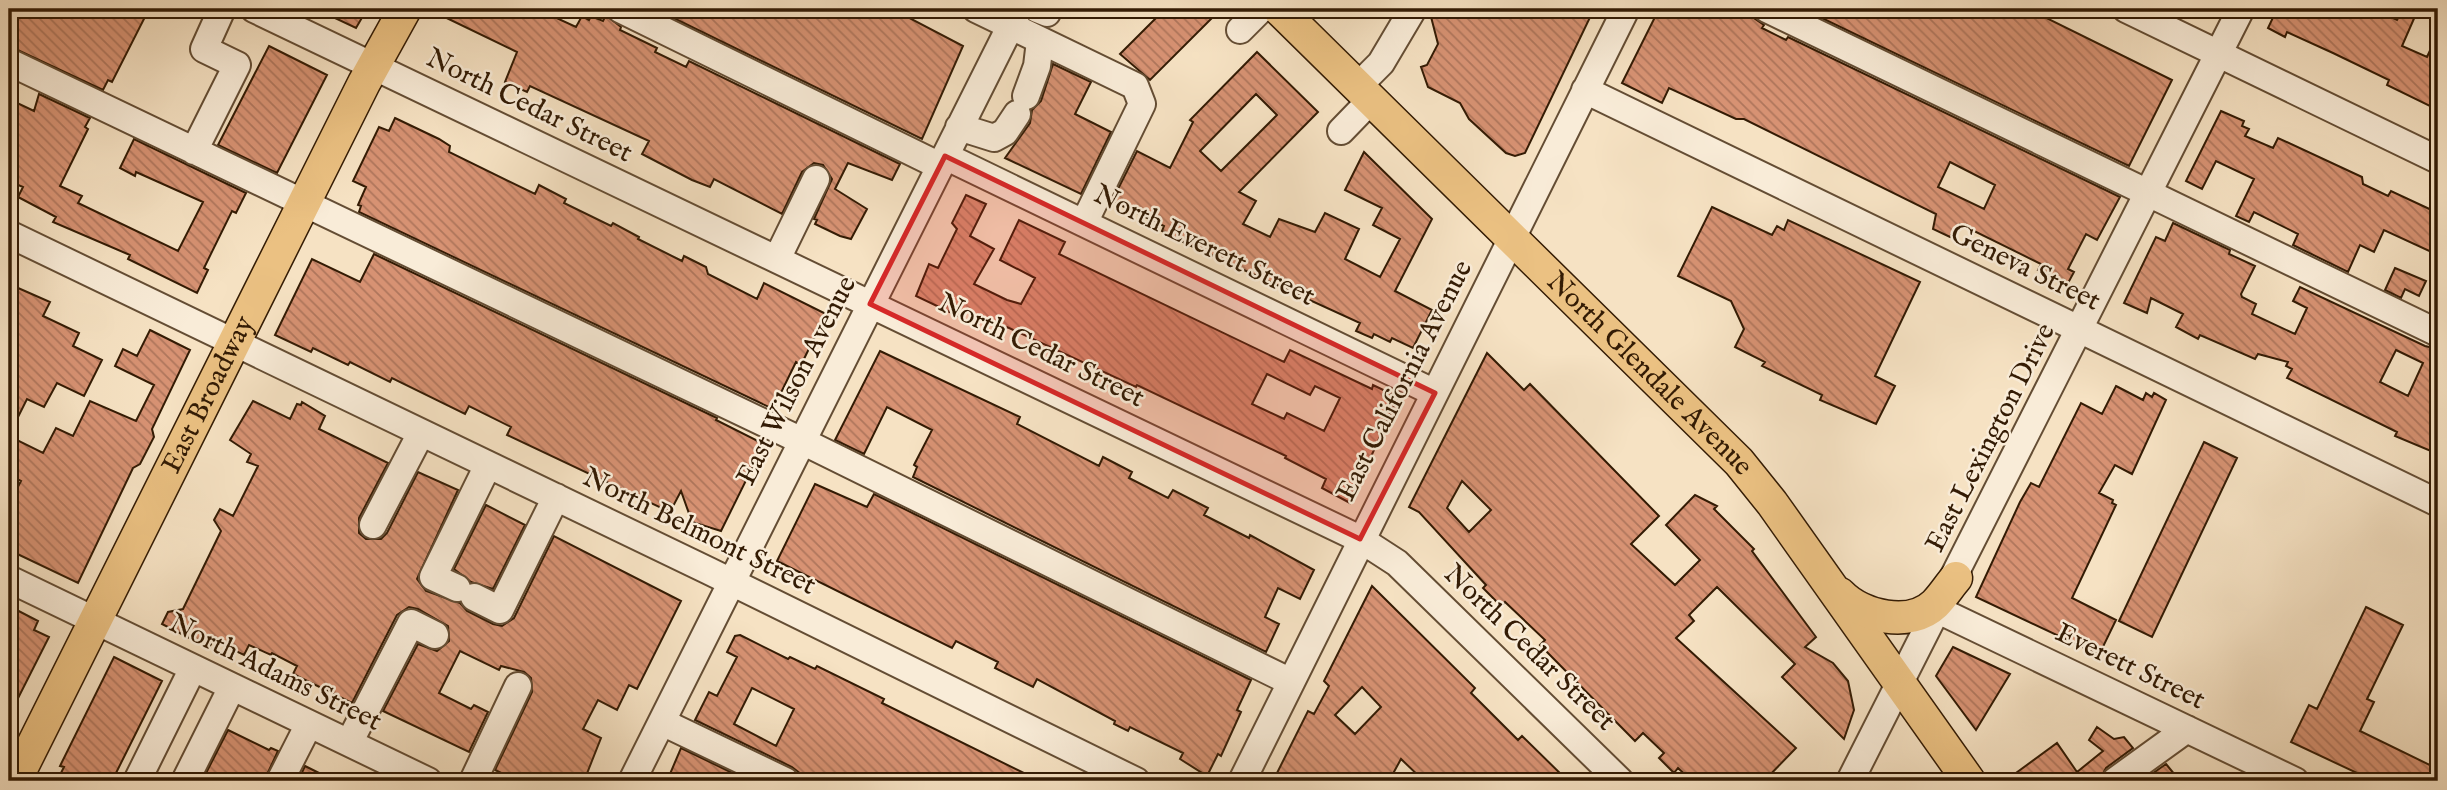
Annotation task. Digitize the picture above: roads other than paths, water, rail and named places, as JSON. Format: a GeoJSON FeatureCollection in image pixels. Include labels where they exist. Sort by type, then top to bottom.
{"type":"FeatureCollection","features":[{"type":"Feature","properties":{"kind":"main road","name":"East Broadway"},"geometry":{"type":"LineString","coordinates":[[16,768],[95,621],[303,204],[405,9]]}},
{"type":"Feature","properties":{"kind":"main road","name":"North Glendale Avenue"},"geometry":{"type":"LineString","coordinates":[[1279,9],[1739,462],[1969,781]]}},
{"type":"Feature","properties":{"kind":"main road"},"geometry":{"type":"LineString","coordinates":[[1825,579],[1847,602],[1866,611],[1904,617],[1935,605],[1956,578]]}},
{"type":"Feature","properties":{"kind":"street"},"geometry":{"type":"LineString","coordinates":[[194,152],[237,65],[204,49],[222,9]]}},
{"type":"Feature","properties":{"kind":"street","name":"North Cedar Street"},"geometry":{"type":"LineString","coordinates":[[254,9],[1360,539],[1397,564],[1620,781]]}},
{"type":"Feature","properties":{"kind":"street","name":"North Everett Street"},"geometry":{"type":"LineString","coordinates":[[620,9],[942,161],[1084,223],[1435,393]]}},
{"type":"Feature","properties":{"kind":"street"},"geometry":{"type":"LineString","coordinates":[[976,9],[1014,18],[1040,41],[1135,86],[1142,104],[1084,223]]}},
{"type":"Feature","properties":{"kind":"street"},"geometry":{"type":"LineString","coordinates":[[1240,30],[1261,9]]}},
{"type":"Feature","properties":{"kind":"street"},"geometry":{"type":"LineString","coordinates":[[1341,131],[1413,9]]}},
{"type":"Feature","properties":{"kind":"street","name":"East California Avenue"},"geometry":{"type":"LineString","coordinates":[[1242,781],[1360,539],[1626,9]]}},
{"type":"Feature","properties":{"kind":"street"},"geometry":{"type":"LineString","coordinates":[[1768,9],[2438,333]]}},
{"type":"Feature","properties":{"kind":"street"},"geometry":{"type":"LineString","coordinates":[[2126,9],[2438,160]]}},
{"type":"Feature","properties":{"kind":"street","name":"East Lexington Drive"},"geometry":{"type":"LineString","coordinates":[[1850,781],[1956,578],[2241,9]]}},
{"type":"Feature","properties":{"kind":"street","name":"East Wilson Avenue"},"geometry":{"type":"LineString","coordinates":[[632,781],[1014,18]]}},
{"type":"Feature","properties":{"kind":"street"},"geometry":{"type":"LineString","coordinates":[[959,127],[994,138],[1005,132],[1022,105],[1037,66],[1040,41]]}},
{"type":"Feature","properties":{"kind":"street"},"geometry":{"type":"LineString","coordinates":[[9,62],[802,441],[1291,682]]}},
{"type":"Feature","properties":{"kind":"street","name":"Geneva Street"},"geometry":{"type":"LineString","coordinates":[[1585,90],[2438,503]]}},
{"type":"Feature","properties":{"kind":"street"},"geometry":{"type":"LineString","coordinates":[[777,259],[817,179]]}},
{"type":"Feature","properties":{"kind":"street","name":"North Belmont Street"},"geometry":{"type":"LineString","coordinates":[[9,234],[732,582],[1136,781]]}},
{"type":"Feature","properties":{"kind":"street"},"geometry":{"type":"LineString","coordinates":[[373,525],[421,433]]}},
{"type":"Feature","properties":{"kind":"street"},"geometry":{"type":"LineString","coordinates":[[488,465],[433,577],[500,610],[556,497]]}},
{"type":"Feature","properties":{"kind":"street","name":"North Adams Street"},"geometry":{"type":"LineString","coordinates":[[9,579],[428,781]]}},
{"type":"Feature","properties":{"kind":"street","name":"Everett Street"},"geometry":{"type":"LineString","coordinates":[[1938,610],[2291,780]]}},
{"type":"Feature","properties":{"kind":"street"},"geometry":{"type":"LineString","coordinates":[[349,743],[411,623],[435,635]]}},
{"type":"Feature","properties":{"kind":"street"},"geometry":{"type":"LineString","coordinates":[[137,781],[192,668]]}},
{"type":"Feature","properties":{"kind":"street"},"geometry":{"type":"LineString","coordinates":[[473,781],[518,686]]}},
{"type":"Feature","properties":{"kind":"street"},"geometry":{"type":"LineString","coordinates":[[185,781],[232,687]]}},
{"type":"Feature","properties":{"kind":"street"},"geometry":{"type":"LineString","coordinates":[[662,722],[785,781]]}},
{"type":"Feature","properties":{"kind":"street"},"geometry":{"type":"LineString","coordinates":[[279,781],[309,724]]}},
{"type":"Feature","properties":{"kind":"street"},"geometry":{"type":"LineString","coordinates":[[2115,781],[2187,729]]}}]}
